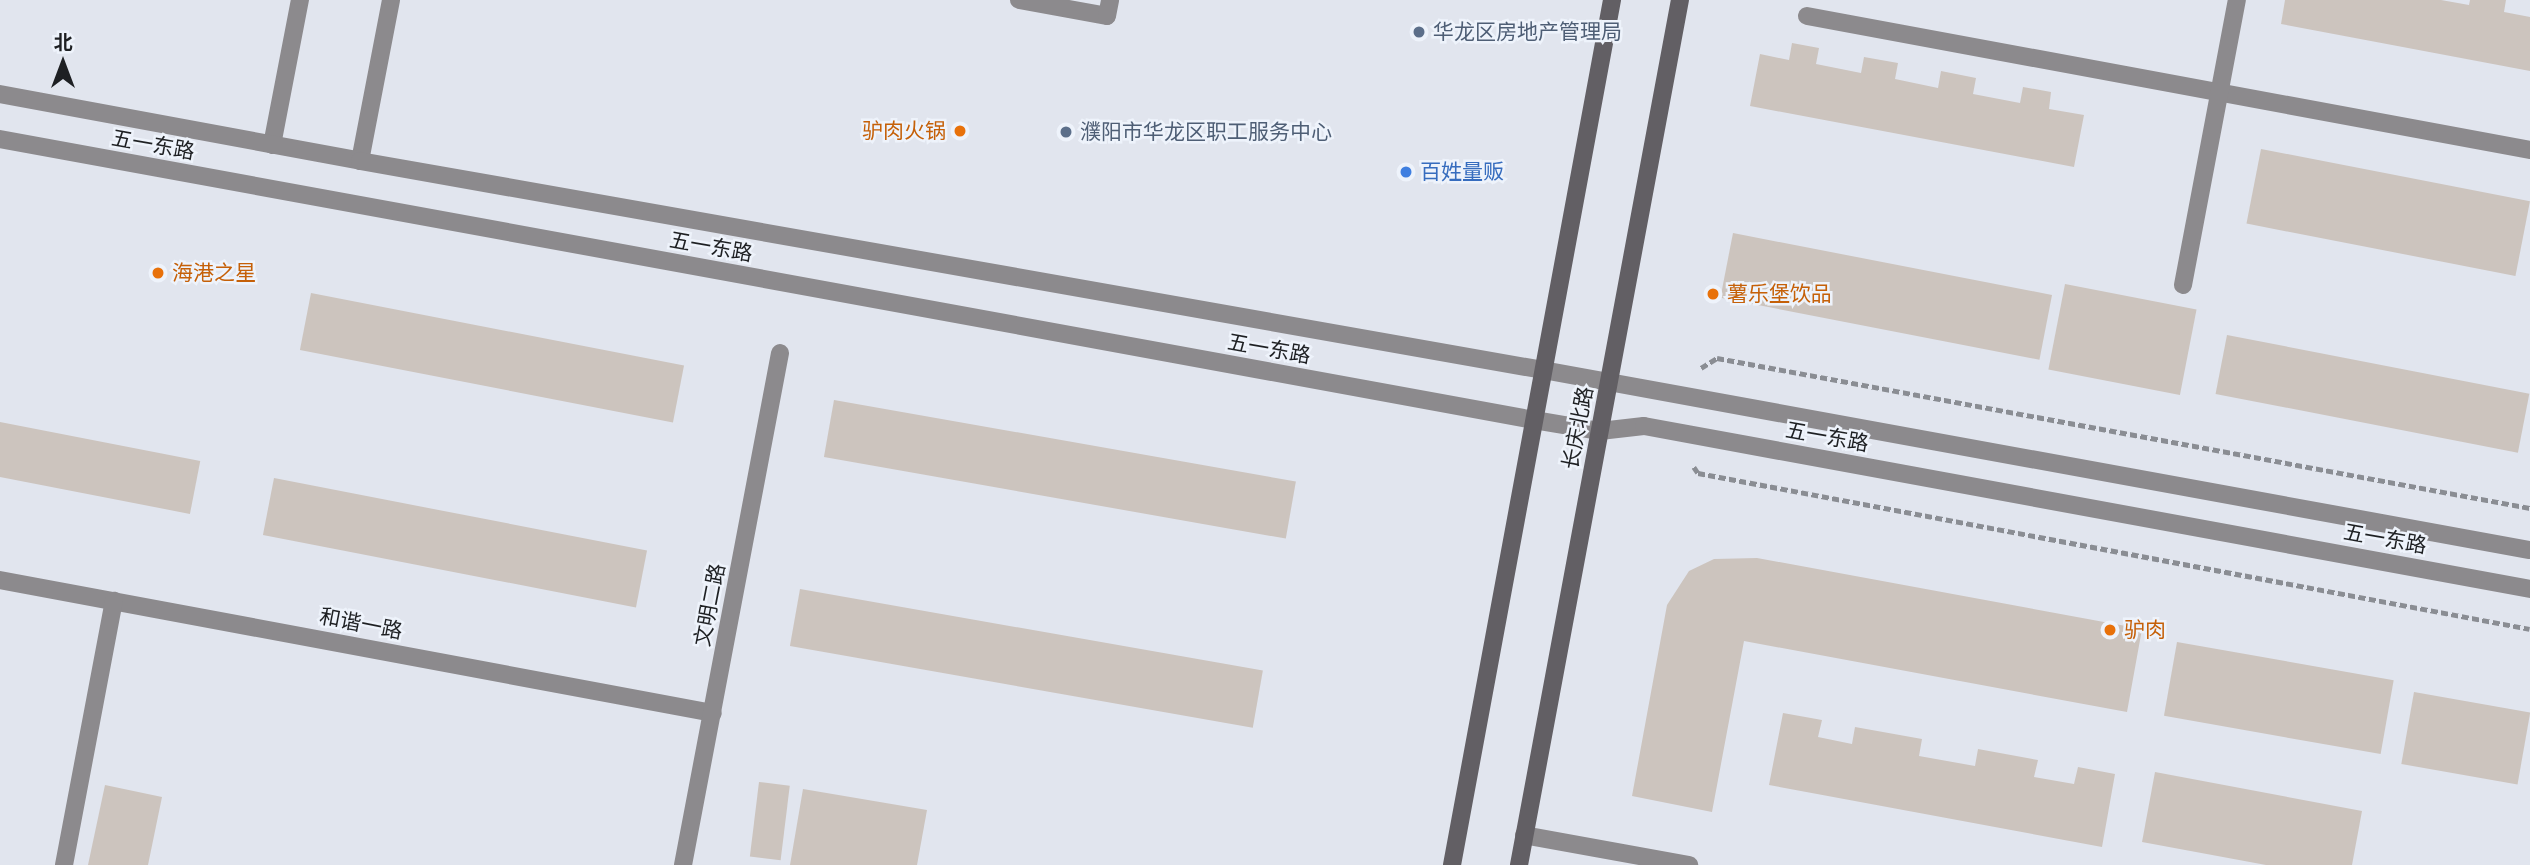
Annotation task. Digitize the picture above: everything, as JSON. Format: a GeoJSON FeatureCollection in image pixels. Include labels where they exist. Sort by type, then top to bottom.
{"type":"FeatureCollection","features":[{"type":"Feature","properties":{"kind":"main road"},"geometry":{"type":"LineString","coordinates":[[1452,865],[1612,0]]}},
{"type":"Feature","properties":{"kind":"main road","name":"长庆北路"},"geometry":{"type":"LineString","coordinates":[[1519,865],[1680,0]]}},
{"type":"Feature","properties":{"kind":"street"},"geometry":{"type":"LineString","coordinates":[[272,145],[300,0]]}},
{"type":"Feature","properties":{"kind":"street"},"geometry":{"type":"LineString","coordinates":[[360,161],[391,0]]}},
{"type":"Feature","properties":{"kind":"street"},"geometry":{"type":"LineString","coordinates":[[1019,0],[1107,16],[1110,0]]}},
{"type":"Feature","properties":{"kind":"street"},"geometry":{"type":"LineString","coordinates":[[2183,285],[2237,0]]}},
{"type":"Feature","properties":{"kind":"street"},"geometry":{"type":"LineString","coordinates":[[1807,16],[2530,150]]}},
{"type":"Feature","properties":{"kind":"street","name":"五一东路"},"geometry":{"type":"LineString","coordinates":[[0,94],[2530,550]]}},
{"type":"Feature","properties":{"kind":"street","name":"五一东路"},"geometry":{"type":"LineString","coordinates":[[0,139],[1534,420],[1600,431],[1644,426],[2530,589]]}},
{"type":"Feature","properties":{"kind":"street","name":"文明二路"},"geometry":{"type":"LineString","coordinates":[[683,865],[780,354]]}},
{"type":"Feature","properties":{"kind":"street","name":"和谐一路"},"geometry":{"type":"LineString","coordinates":[[0,580],[713,713]]}},
{"type":"Feature","properties":{"kind":"street"},"geometry":{"type":"LineString","coordinates":[[64,865],[114,601]]}},
{"type":"Feature","properties":{"kind":"street"},"geometry":{"type":"LineString","coordinates":[[1524,835],[1689,865]]}},
{"type":"Feature","properties":{"kind":"path"},"geometry":{"type":"LineString","coordinates":[[1661,392],[1717,358],[2530,508]]}},
{"type":"Feature","properties":{"kind":"path"},"geometry":{"type":"LineString","coordinates":[[1671,431],[1698,474],[2530,629]]}},
{"type":"Feature","properties":{"kind":"building"},"geometry":{"type":"Polygon","coordinates":[[[2285,0],[2441,0],[2469,5],[2470,0],[2506,0],[2504,12],[2530,17],[2530,71],[2281,24],[2285,0]]]}},
{"type":"Feature","properties":{"kind":"building"},"geometry":{"type":"Polygon","coordinates":[[[1792,43],[1819,48],[1816,64],[1861,73],[1864,57],[1898,63],[1895,79],[1938,88],[1941,71],[1976,78],[1973,94],[2020,103],[2023,87],[2051,92],[2049,109],[2084,115],[2074,167],[1750,106],[1760,54],[1789,60],[1792,43]]]}},
{"type":"Feature","properties":{"kind":"building"},"geometry":{"type":"Polygon","coordinates":[[[2261,149],[2530,201],[2515,276],[2246,224],[2261,149]]]}},
{"type":"Feature","properties":{"kind":"building"},"geometry":{"type":"Polygon","coordinates":[[[1733,233],[2052,295],[2039,360],[1720,298],[1733,233]]]}},
{"type":"Feature","properties":{"kind":"building"},"geometry":{"type":"Polygon","coordinates":[[[2065,284],[2197,310],[2180,395],[2048,369],[2065,284]]]}},
{"type":"Feature","properties":{"kind":"building"},"geometry":{"type":"Polygon","coordinates":[[[311,293],[684,366],[673,422],[300,350],[311,293]]]}},
{"type":"Feature","properties":{"kind":"building"},"geometry":{"type":"Polygon","coordinates":[[[2227,335],[2529,394],[2518,453],[2216,394],[2227,335]]]}},
{"type":"Feature","properties":{"kind":"building"},"geometry":{"type":"Polygon","coordinates":[[[834,400],[1296,481],[1286,539],[824,457],[834,400]]]}},
{"type":"Feature","properties":{"kind":"building"},"geometry":{"type":"Polygon","coordinates":[[[0,422],[200,461],[190,514],[0,477],[0,422]]]}},
{"type":"Feature","properties":{"kind":"building"},"geometry":{"type":"Polygon","coordinates":[[[274,478],[647,551],[636,607],[263,535],[274,478]]]}},
{"type":"Feature","properties":{"kind":"building"},"geometry":{"type":"Polygon","coordinates":[[[1757,558],[2142,629],[2127,712],[1744,641],[1712,812],[1632,796],[1667,605],[1689,571],[1714,559],[1757,558]]]}},
{"type":"Feature","properties":{"kind":"building"},"geometry":{"type":"Polygon","coordinates":[[[800,589],[1263,671],[1253,728],[790,646],[800,589]]]}},
{"type":"Feature","properties":{"kind":"building"},"geometry":{"type":"Polygon","coordinates":[[[2177,642],[2394,680],[2381,754],[2164,716],[2177,642]]]}},
{"type":"Feature","properties":{"kind":"building"},"geometry":{"type":"Polygon","coordinates":[[[2414,692],[2530,712],[2518,784],[2401,764],[2414,692]]]}},
{"type":"Feature","properties":{"kind":"building"},"geometry":{"type":"Polygon","coordinates":[[[1783,713],[1822,720],[1818,737],[1852,744],[1855,727],[1922,739],[1919,756],[1975,766],[1978,749],[2038,760],[2034,777],[2074,784],[2078,767],[2115,774],[2102,847],[1769,785],[1783,713]]]}},
{"type":"Feature","properties":{"kind":"building"},"geometry":{"type":"Polygon","coordinates":[[[2155,772],[2362,811],[2352,865],[2266,865],[2142,842],[2155,772]]]}},
{"type":"Feature","properties":{"kind":"building"},"geometry":{"type":"Polygon","coordinates":[[[759,782],[790,786],[781,860],[750,856],[759,782]]]}},
{"type":"Feature","properties":{"kind":"building"},"geometry":{"type":"Polygon","coordinates":[[[105,785],[162,797],[148,865],[88,865],[105,785]]]}},
{"type":"Feature","properties":{"kind":"building"},"geometry":{"type":"Polygon","coordinates":[[[803,789],[927,810],[917,865],[790,865],[803,789]]]}},
{"type":"Feature","properties":{"kind":"place","name":"华龙区房地产管理局"},"geometry":{"type":"Point","coordinates":[1419,32]}},
{"type":"Feature","properties":{"kind":"place","name":"驴肉火锅"},"geometry":{"type":"Point","coordinates":[960,131]}},
{"type":"Feature","properties":{"kind":"place","name":"濮阳市华龙区职工服务中心"},"geometry":{"type":"Point","coordinates":[1066,132]}},
{"type":"Feature","properties":{"kind":"place","name":"百姓量贩"},"geometry":{"type":"Point","coordinates":[1406,172]}},
{"type":"Feature","properties":{"kind":"place","name":"海港之星"},"geometry":{"type":"Point","coordinates":[158,273]}},
{"type":"Feature","properties":{"kind":"place","name":"薯乐堡饮品"},"geometry":{"type":"Point","coordinates":[1713,294]}},
{"type":"Feature","properties":{"kind":"place","name":"驴肉"},"geometry":{"type":"Point","coordinates":[2110,630]}}]}
